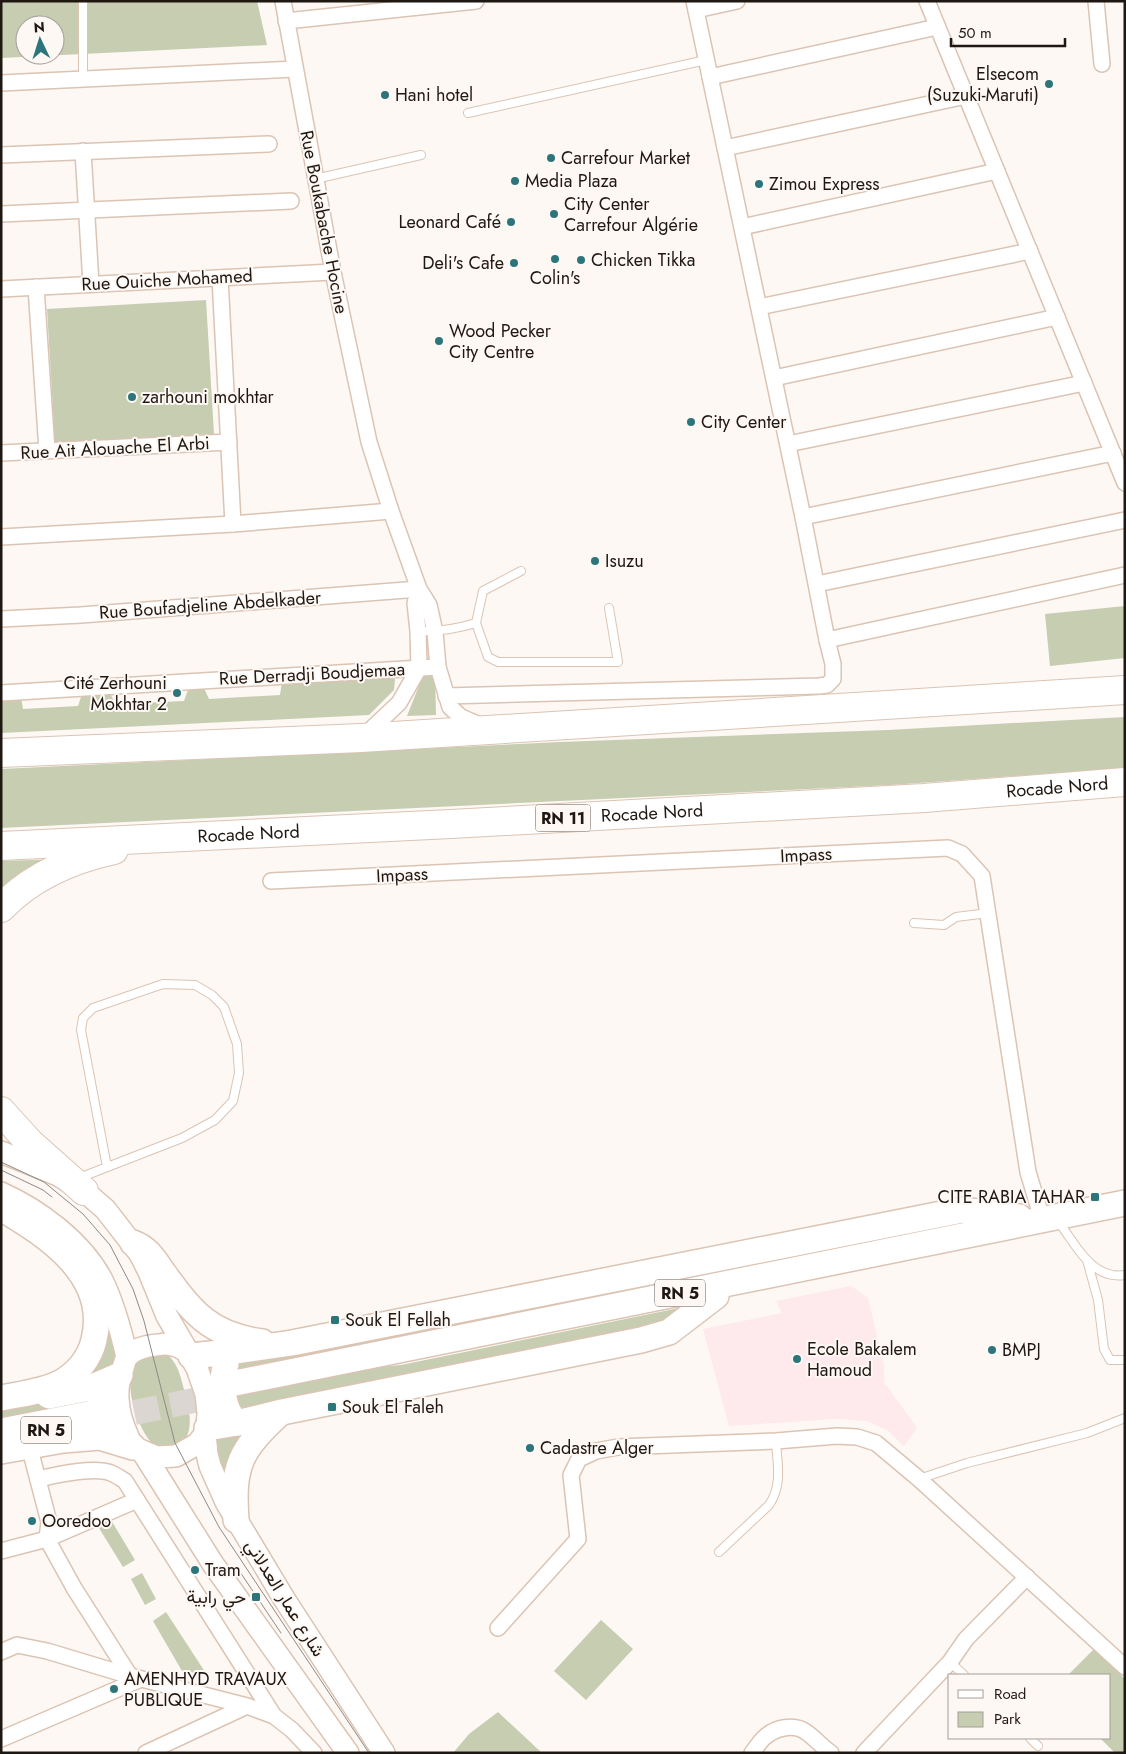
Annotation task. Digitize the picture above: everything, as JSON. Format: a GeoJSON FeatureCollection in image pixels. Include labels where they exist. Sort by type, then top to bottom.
{"type":"FeatureCollection","features":[{"type":"Feature","properties":{"kind":"highway"},"geometry":{"type":"LineString","coordinates":[[1,753],[508,730],[1125,690]]}},
{"type":"Feature","properties":{"kind":"highway","name":"Rocade Nord"},"geometry":{"type":"LineString","coordinates":[[1,846],[924,798],[1125,782]]}},
{"type":"Feature","properties":{"kind":"highway"},"geometry":{"type":"LineString","coordinates":[[1,908],[20,891],[56,869],[104,852],[176,837]]}},
{"type":"Feature","properties":{"kind":"highway"},"geometry":{"type":"LineString","coordinates":[[1,1111],[30,1143],[78,1186]]}},
{"type":"Feature","properties":{"kind":"highway","name":"RN 5"},"geometry":{"type":"LineString","coordinates":[[1125,1203],[1052,1224],[716,1296],[236,1387],[1052,1224],[1125,1216]]}},
{"type":"Feature","properties":{"kind":"highway"},"geometry":{"type":"LineString","coordinates":[[1,1208],[42,1234],[76,1265],[93,1293],[97,1318],[93,1347],[85,1362],[71,1376],[47,1388],[1,1398]]}},
{"type":"Feature","properties":{"kind":"highway"},"geometry":{"type":"LineString","coordinates":[[189,1354],[230,1352],[292,1343],[962,1210],[1052,1224]]}},
{"type":"Feature","properties":{"kind":"highway"},"geometry":{"type":"LineString","coordinates":[[132,1243],[146,1249],[186,1303],[209,1325],[240,1339],[270,1343],[292,1343]]}},
{"type":"Feature","properties":{"kind":"highway","name":"RN 5"},"geometry":{"type":"LineString","coordinates":[[206,1431],[282,1412],[641,1340],[669,1332],[716,1296]]}},
{"type":"Feature","properties":{"kind":"highway"},"geometry":{"type":"LineString","coordinates":[[230,1352],[223,1375],[225,1400],[230,1415],[237,1423]]}},
{"type":"Feature","properties":{"kind":"highway"},"geometry":{"type":"LineString","coordinates":[[1,1405],[90,1388],[124,1366]]}},
{"type":"Feature","properties":{"kind":"highway"},"geometry":{"type":"LineString","coordinates":[[90,1388],[105,1400],[109,1419],[106,1429],[113,1433]]}},
{"type":"Feature","properties":{"kind":"highway"},"geometry":{"type":"LineString","coordinates":[[236,1520],[234,1491],[239,1465],[255,1438],[282,1412]]}},
{"type":"Feature","properties":{"kind":"highway","name":"RN 5"},"geometry":{"type":"LineString","coordinates":[[1,1431],[113,1433]]}},
{"type":"Feature","properties":{"kind":"highway"},"geometry":{"type":"LineString","coordinates":[[1,1451],[113,1433]]}},
{"type":"Feature","properties":{"kind":"highway","name":"RN 5"},"geometry":{"type":"LineString","coordinates":[[1,1438],[113,1433]]}},
{"type":"Feature","properties":{"kind":"main road"},"geometry":{"type":"LineString","coordinates":[[1,1152],[58,1175],[78,1186],[105,1209],[132,1243],[149,1272],[167,1316],[197,1368],[206,1394],[208,1413],[206,1431],[197,1444],[176,1456],[156,1457],[113,1433],[117,1395],[124,1366],[114,1308],[101,1279],[66,1235],[35,1212],[1,1193]]}},
{"type":"Feature","properties":{"kind":"main road"},"geometry":{"type":"LineString","coordinates":[[124,1366],[136,1351],[146,1347],[167,1344],[177,1346],[189,1354]]}},
{"type":"Feature","properties":{"kind":"main road","name":"شارع عمار العدلاني"},"geometry":{"type":"LineString","coordinates":[[206,1431],[206,1454],[215,1479],[236,1520],[283,1597],[384,1753]]}},
{"type":"Feature","properties":{"kind":"main road","name":"شارع عمار العدلاني"},"geometry":{"type":"LineString","coordinates":[[113,1433],[213,1564],[348,1753]]}},
{"type":"Feature","properties":{"kind":"street","name":"Rue Boukabache Hocine"},"geometry":{"type":"LineString","coordinates":[[283,1],[333,272],[369,442]]}},
{"type":"Feature","properties":{"kind":"street"},"geometry":{"type":"LineString","coordinates":[[286,21],[476,1]]}},
{"type":"Feature","properties":{"kind":"street"},"geometry":{"type":"LineString","coordinates":[[446,696],[819,686],[827,685],[833,679],[833,664],[817,584],[695,6],[737,1]]}},
{"type":"Feature","properties":{"kind":"street"},"geometry":{"type":"LineString","coordinates":[[927,1],[1125,483]]}},
{"type":"Feature","properties":{"kind":"street"},"geometry":{"type":"LineString","coordinates":[[1096,1],[1102,64]]}},
{"type":"Feature","properties":{"kind":"street"},"geometry":{"type":"LineString","coordinates":[[710,77],[937,27]]}},
{"type":"Feature","properties":{"kind":"street"},"geometry":{"type":"LineString","coordinates":[[1,83],[295,69]]}},
{"type":"Feature","properties":{"kind":"street"},"geometry":{"type":"LineString","coordinates":[[725,148],[966,96]]}},
{"type":"Feature","properties":{"kind":"street"},"geometry":{"type":"LineString","coordinates":[[1,155],[269,144]]}},
{"type":"Feature","properties":{"kind":"street"},"geometry":{"type":"LineString","coordinates":[[82,151],[91,284]]}},
{"type":"Feature","properties":{"kind":"street"},"geometry":{"type":"LineString","coordinates":[[742,227],[997,171]]}},
{"type":"Feature","properties":{"kind":"street"},"geometry":{"type":"LineString","coordinates":[[1,214],[291,201]]}},
{"type":"Feature","properties":{"kind":"street"},"geometry":{"type":"LineString","coordinates":[[759,307],[1030,251]]}},
{"type":"Feature","properties":{"kind":"street","name":"Rue Ouiche Mohamed"},"geometry":{"type":"LineString","coordinates":[[1,289],[333,272]]}},
{"type":"Feature","properties":{"kind":"street"},"geometry":{"type":"LineString","coordinates":[[220,278],[233,524]]}},
{"type":"Feature","properties":{"kind":"street"},"geometry":{"type":"LineString","coordinates":[[36,287],[47,452]]}},
{"type":"Feature","properties":{"kind":"street"},"geometry":{"type":"LineString","coordinates":[[774,378],[1057,317]]}},
{"type":"Feature","properties":{"kind":"street"},"geometry":{"type":"LineString","coordinates":[[788,444],[1084,383]]}},
{"type":"Feature","properties":{"kind":"street","name":"Rue Ait Alouache El Arbi"},"geometry":{"type":"LineString","coordinates":[[1,453],[229,442]]}},
{"type":"Feature","properties":{"kind":"street","name":"Rue Derradji Boudjemaa"},"geometry":{"type":"LineString","coordinates":[[1,693],[419,668],[415,603],[419,589],[369,442]]}},
{"type":"Feature","properties":{"kind":"street"},"geometry":{"type":"LineString","coordinates":[[803,516],[1113,453]]}},
{"type":"Feature","properties":{"kind":"street"},"geometry":{"type":"LineString","coordinates":[[1,537],[233,524],[391,511]]}},
{"type":"Feature","properties":{"kind":"street"},"geometry":{"type":"LineString","coordinates":[[817,584],[1125,520]]}},
{"type":"Feature","properties":{"kind":"street"},"geometry":{"type":"LineString","coordinates":[[827,640],[1125,575]]}},
{"type":"Feature","properties":{"kind":"street"},"geometry":{"type":"LineString","coordinates":[[419,589],[429,605],[435,632],[438,667],[450,707],[461,717],[480,725],[508,730]]}},
{"type":"Feature","properties":{"kind":"street","name":"Rue Boufadjeline Abdelkader"},"geometry":{"type":"LineString","coordinates":[[1,619],[81,615],[419,589]]}},
{"type":"Feature","properties":{"kind":"street"},"geometry":{"type":"LineString","coordinates":[[361,738],[399,703],[419,668],[438,667]]}},
{"type":"Feature","properties":{"kind":"street","name":"Impass"},"geometry":{"type":"LineString","coordinates":[[271,881],[948,848],[962,854],[982,876],[1028,1172],[1052,1224]]}},
{"type":"Feature","properties":{"kind":"street"},"geometry":{"type":"LineString","coordinates":[[1,1464],[105,1445],[113,1433]]}},
{"type":"Feature","properties":{"kind":"street"},"geometry":{"type":"LineString","coordinates":[[498,1628],[578,1539],[571,1475],[579,1459],[596,1451],[618,1447],[776,1441],[837,1436],[857,1438],[876,1443],[919,1479],[1125,1667]]}},
{"type":"Feature","properties":{"kind":"street"},"geometry":{"type":"LineString","coordinates":[[32,1457],[49,1522],[46,1539],[74,1588],[135,1677]]}},
{"type":"Feature","properties":{"kind":"street"},"geometry":{"type":"LineString","coordinates":[[38,1479],[67,1473],[109,1472],[125,1481],[274,1716]]}},
{"type":"Feature","properties":{"kind":"street"},"geometry":{"type":"LineString","coordinates":[[1,1551],[46,1539],[137,1500]]}},
{"type":"Feature","properties":{"kind":"street"},"geometry":{"type":"LineString","coordinates":[[864,1753],[950,1662],[966,1639],[1027,1577]]}},
{"type":"Feature","properties":{"kind":"street"},"geometry":{"type":"LineString","coordinates":[[1,1652],[17,1645],[47,1651],[135,1677],[247,1706],[274,1716],[292,1730],[314,1753]]}},
{"type":"Feature","properties":{"kind":"street"},"geometry":{"type":"LineString","coordinates":[[1,1739],[135,1677]]}},
{"type":"Feature","properties":{"kind":"street"},"geometry":{"type":"LineString","coordinates":[[146,1753],[247,1706]]}},
{"type":"Feature","properties":{"kind":"street"},"geometry":{"type":"LineString","coordinates":[[752,1753],[765,1737],[783,1728],[796,1728],[804,1731],[831,1753]]}},
{"type":"Feature","properties":{"kind":"lane"},"geometry":{"type":"LineString","coordinates":[[83,2],[83,79]]}},
{"type":"Feature","properties":{"kind":"lane"},"geometry":{"type":"LineString","coordinates":[[468,113],[706,60]]}},
{"type":"Feature","properties":{"kind":"lane"},"geometry":{"type":"LineString","coordinates":[[316,179],[421,155]]}},
{"type":"Feature","properties":{"kind":"lane"},"geometry":{"type":"LineString","coordinates":[[521,571],[483,591],[476,623],[488,657],[498,662],[618,662],[609,608]]}},
{"type":"Feature","properties":{"kind":"lane"},"geometry":{"type":"LineString","coordinates":[[418,632],[455,629],[476,623]]}},
{"type":"Feature","properties":{"kind":"lane"},"geometry":{"type":"LineString","coordinates":[[914,923],[944,925],[956,918],[988,912]]}},
{"type":"Feature","properties":{"kind":"lane"},"geometry":{"type":"LineString","coordinates":[[78,1186],[107,1167],[182,1138],[206,1125],[215,1120],[233,1102],[239,1073],[237,1044],[224,1007],[212,995],[195,986],[163,984],[93,1008],[83,1018],[80,1030],[107,1167]]}},
{"type":"Feature","properties":{"kind":"lane"},"geometry":{"type":"LineString","coordinates":[[1052,1224],[1101,1272],[1114,1277],[1125,1275]]}},
{"type":"Feature","properties":{"kind":"lane"},"geometry":{"type":"LineString","coordinates":[[1087,1260],[1098,1300],[1104,1349],[1110,1360],[1125,1360]]}},
{"type":"Feature","properties":{"kind":"lane"},"geometry":{"type":"LineString","coordinates":[[919,1479],[967,1463],[1087,1433],[1125,1418]]}},
{"type":"Feature","properties":{"kind":"lane"},"geometry":{"type":"LineString","coordinates":[[719,1552],[775,1496],[778,1487],[776,1441]]}},
{"type":"Feature","properties":{"kind":"lane"},"geometry":{"type":"LineString","coordinates":[[950,1662],[963,1674]]}},
{"type":"Feature","properties":{"kind":"lane"},"geometry":{"type":"LineString","coordinates":[[1031,1739],[1038,1746]]}},
{"type":"Feature","properties":{"kind":"shaded area","name":"Ecole Bakalem Hamoud"},"geometry":{"type":"Polygon","coordinates":[[[851,1286],[868,1298],[884,1366],[884,1382],[917,1428],[904,1446],[887,1430],[867,1421],[836,1419],[729,1426],[703,1329],[782,1313],[776,1301],[851,1286]]]}},
{"type":"Feature","properties":{"kind":"green space"},"geometry":{"type":"Polygon","coordinates":[[[1,1],[257,1],[267,45],[65,55],[65,15],[15,15],[15,57],[1,58],[1,1]]]}},
{"type":"Feature","properties":{"kind":"green space","name":"zarhouni mokhtar"},"geometry":{"type":"Polygon","coordinates":[[[206,300],[214,434],[55,443],[47,309],[206,300]]]}},
{"type":"Feature","properties":{"kind":"green space"},"geometry":{"type":"Polygon","coordinates":[[[1125,606],[1125,658],[1050,666],[1045,614],[1125,606]]]}},
{"type":"Feature","properties":{"kind":"green space"},"geometry":{"type":"Polygon","coordinates":[[[435,672],[436,715],[407,716],[424,673],[435,672]]]}},
{"type":"Feature","properties":{"kind":"green space"},"geometry":{"type":"Polygon","coordinates":[[[395,679],[394,690],[369,715],[1,733],[1,697],[21,697],[23,709],[78,706],[82,694],[109,692],[116,704],[184,701],[189,687],[203,686],[209,699],[280,695],[282,682],[395,679]]]}},
{"type":"Feature","properties":{"kind":"green space"},"geometry":{"type":"Polygon","coordinates":[[[1125,717],[1125,768],[891,785],[1,828],[1,769],[560,742],[888,730],[1125,717]]]}},
{"type":"Feature","properties":{"kind":"green space"},"geometry":{"type":"Polygon","coordinates":[[[64,859],[1,896],[1,861],[64,859]]]}},
{"type":"Feature","properties":{"kind":"green space"},"geometry":{"type":"Polygon","coordinates":[[[955,1215],[1012,1221],[407,1338],[360,1351],[231,1378],[234,1397],[679,1308],[666,1321],[653,1327],[247,1414],[239,1414],[235,1409],[228,1390],[227,1376],[231,1364],[955,1215]]]}},
{"type":"Feature","properties":{"kind":"green space"},"geometry":{"type":"Polygon","coordinates":[[[111,1308],[118,1354],[113,1369],[96,1380],[83,1373],[111,1308]]]}},
{"type":"Feature","properties":{"kind":"green space"},"geometry":{"type":"Polygon","coordinates":[[[144,1355],[168,1355],[175,1363],[179,1372],[188,1405],[190,1426],[184,1440],[177,1445],[153,1445],[136,1415],[130,1389],[130,1379],[135,1361],[144,1355]]]}},
{"type":"Feature","properties":{"kind":"green space"},"geometry":{"type":"Polygon","coordinates":[[[86,1396],[95,1402],[1,1420],[1,1411],[86,1396]]]}},
{"type":"Feature","properties":{"kind":"green space"},"geometry":{"type":"Polygon","coordinates":[[[263,1421],[226,1486],[217,1472],[215,1440],[225,1432],[263,1421]]]}},
{"type":"Feature","properties":{"kind":"green space"},"geometry":{"type":"Polygon","coordinates":[[[111,1520],[135,1560],[123,1567],[99,1528],[111,1520]]]}},
{"type":"Feature","properties":{"kind":"green space"},"geometry":{"type":"Polygon","coordinates":[[[142,1573],[156,1599],[145,1605],[131,1579],[142,1573]]]}},
{"type":"Feature","properties":{"kind":"green space"},"geometry":{"type":"Polygon","coordinates":[[[166,1612],[207,1675],[182,1671],[153,1621],[166,1612]]]}},
{"type":"Feature","properties":{"kind":"green space"},"geometry":{"type":"Polygon","coordinates":[[[601,1620],[633,1649],[586,1700],[554,1671],[601,1620]]]}},
{"type":"Feature","properties":{"kind":"green space"},"geometry":{"type":"Polygon","coordinates":[[[1094,1649],[1125,1679],[1125,1753],[1115,1753],[1101,1739],[1111,1739],[1111,1674],[1069,1674],[1094,1649]]]}},
{"type":"Feature","properties":{"kind":"green space"},"geometry":{"type":"Polygon","coordinates":[[[498,1712],[542,1753],[453,1753],[469,1734],[498,1712]]]}},
{"type":"Feature","properties":{"kind":"tunnel"},"geometry":{"type":"LineString","coordinates":[[98,1420],[230,1393]]}},
{"type":"Feature","properties":{"kind":"tram line"},"geometry":{"type":"LineString","coordinates":[[1,1162],[44,1182],[83,1214],[110,1245],[133,1289],[144,1321],[175,1443],[219,1527],[369,1753]]}},
{"type":"Feature","properties":{"kind":"tram line"},"geometry":{"type":"LineString","coordinates":[[1,1170],[43,1190],[52,1197]]}},
{"type":"Feature","properties":{"kind":"tram line"},"geometry":{"type":"LineString","coordinates":[[236,1566],[281,1633]]}},
{"type":"Feature","properties":{"kind":"place","name":"Elsecom (Suzuki-Maruti)"},"geometry":{"type":"Point","coordinates":[1049,84]}},
{"type":"Feature","properties":{"kind":"place","name":"Hani hotel"},"geometry":{"type":"Point","coordinates":[385,95]}},
{"type":"Feature","properties":{"kind":"place","name":"Carrefour Market"},"geometry":{"type":"Point","coordinates":[551,158]}},
{"type":"Feature","properties":{"kind":"place","name":"Media Plaza"},"geometry":{"type":"Point","coordinates":[515,181]}},
{"type":"Feature","properties":{"kind":"place","name":"Zimou Express"},"geometry":{"type":"Point","coordinates":[759,184]}},
{"type":"Feature","properties":{"kind":"place","name":"City Center Carrefour Algérie"},"geometry":{"type":"Point","coordinates":[554,214]}},
{"type":"Feature","properties":{"kind":"place","name":"Leonard Café"},"geometry":{"type":"Point","coordinates":[511,222]}},
{"type":"Feature","properties":{"kind":"place","name":"Colin's"},"geometry":{"type":"Point","coordinates":[555,259]}},
{"type":"Feature","properties":{"kind":"place","name":"Chicken Tikka"},"geometry":{"type":"Point","coordinates":[581,260]}},
{"type":"Feature","properties":{"kind":"place","name":"Deli's Cafe"},"geometry":{"type":"Point","coordinates":[514,263]}},
{"type":"Feature","properties":{"kind":"place","name":"Wood Pecker City Centre"},"geometry":{"type":"Point","coordinates":[439,341]}},
{"type":"Feature","properties":{"kind":"place","name":"zarhouni mokhtar"},"geometry":{"type":"Point","coordinates":[132,397]}},
{"type":"Feature","properties":{"kind":"place","name":"City Center"},"geometry":{"type":"Point","coordinates":[691,422]}},
{"type":"Feature","properties":{"kind":"place","name":"Isuzu"},"geometry":{"type":"Point","coordinates":[595,561]}},
{"type":"Feature","properties":{"kind":"place","name":"Cité Zerhouni Mokhtar 2"},"geometry":{"type":"Point","coordinates":[177,693]}},
{"type":"Feature","properties":{"kind":"place","name":"CITE RABIA TAHAR"},"geometry":{"type":"Point","coordinates":[1095,1197]}},
{"type":"Feature","properties":{"kind":"place","name":"Souk El Fellah"},"geometry":{"type":"Point","coordinates":[335,1320]}},
{"type":"Feature","properties":{"kind":"place","name":"BMPJ"},"geometry":{"type":"Point","coordinates":[992,1350]}},
{"type":"Feature","properties":{"kind":"place","name":"Ecole Bakalem Hamoud"},"geometry":{"type":"Point","coordinates":[797,1359]}},
{"type":"Feature","properties":{"kind":"place","name":"Souk El Faleh"},"geometry":{"type":"Point","coordinates":[332,1407]}},
{"type":"Feature","properties":{"kind":"place","name":"Cadastre Alger"},"geometry":{"type":"Point","coordinates":[530,1448]}},
{"type":"Feature","properties":{"kind":"place","name":"Ooredoo"},"geometry":{"type":"Point","coordinates":[32,1521]}},
{"type":"Feature","properties":{"kind":"place","name":"Tram"},"geometry":{"type":"Point","coordinates":[195,1570]}},
{"type":"Feature","properties":{"kind":"place","name":"حي رابية"},"geometry":{"type":"Point","coordinates":[256,1597]}},
{"type":"Feature","properties":{"kind":"place","name":"AMENHYD TRAVAUX PUBLIQUE"},"geometry":{"type":"Point","coordinates":[114,1689]}}]}
